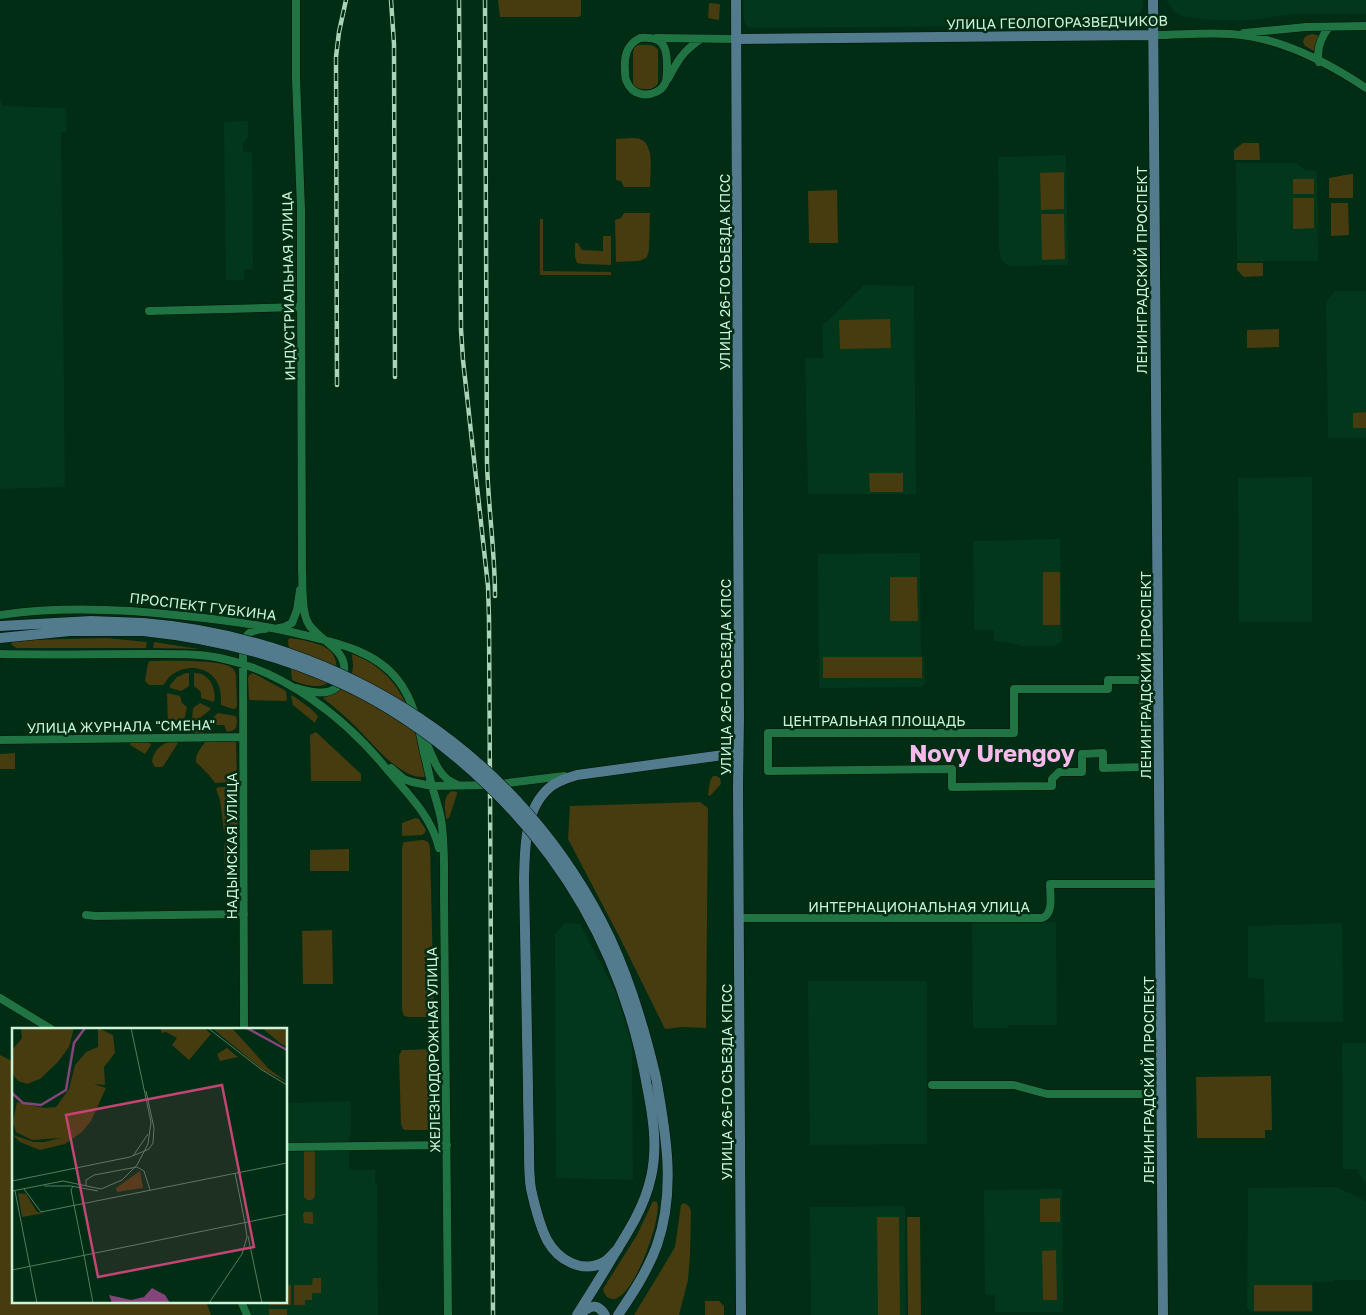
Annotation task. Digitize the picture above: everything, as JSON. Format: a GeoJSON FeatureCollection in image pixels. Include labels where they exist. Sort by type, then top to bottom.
{"type":"FeatureCollection","features":[{"type":"Feature","properties":{"kind":"main road","name":"УЛИЦА 26-ГО СЪЕЗДА КПСС"},"geometry":{"type":"LineString","coordinates":[[736,0],[741,1315]]}},
{"type":"Feature","properties":{"kind":"main road","name":"ЛЕНИНГРАДСКИЙ ПРОСПЕКТ"},"geometry":{"type":"LineString","coordinates":[[1153,0],[1163,1315]]}},
{"type":"Feature","properties":{"kind":"main road","name":"УЛИЦА ГЕОЛОГОРАЗВЕДЧИКОВ"},"geometry":{"type":"LineString","coordinates":[[736,39],[1153,35]]}},
{"type":"Feature","properties":{"kind":"main road"},"geometry":{"type":"LineString","coordinates":[[0,626],[91,621],[143,627],[233,646],[287,661],[337,681],[391,709],[415,725],[458,758],[485,782],[524,823],[554,859],[568,881],[592,922],[612,963],[622,988],[642,1056],[654,1131],[652,1176],[642,1206],[628,1235],[578,1315]]}},
{"type":"Feature","properties":{"kind":"main road"},"geometry":{"type":"LineString","coordinates":[[0,638],[143,627],[190,628],[236,637],[290,652],[341,673],[395,701],[444,735],[486,770],[508,792],[544,832],[571,869],[588,896],[610,938],[630,985],[656,1078],[666,1134],[668,1178],[665,1211],[661,1233],[651,1260],[618,1315]]}},
{"type":"Feature","properties":{"kind":"main road"},"geometry":{"type":"LineString","coordinates":[[618,1249],[606,1261],[590,1266],[572,1264],[556,1252],[548,1242],[535,1207],[530,1178],[524,879],[528,830],[533,813],[545,792],[560,781],[577,774],[738,753]]}},
{"type":"Feature","properties":{"kind":"main road"},"geometry":{"type":"LineString","coordinates":[[578,1315],[590,1307],[602,1310],[605,1315]]}},
{"type":"Feature","properties":{"kind":"street","name":"ИНДУСТРИАЛЬНАЯ УЛИЦА"},"geometry":{"type":"LineString","coordinates":[[296,0],[296,78],[302,307],[302,571],[304,610],[306,620],[311,629],[334,648],[340,655],[344,667],[344,674],[337,687],[330,691],[314,692],[296,688]]}},
{"type":"Feature","properties":{"kind":"street"},"geometry":{"type":"LineString","coordinates":[[1230,34],[1366,26]]}},
{"type":"Feature","properties":{"kind":"street"},"geometry":{"type":"LineString","coordinates":[[1319,62],[1320,44],[1329,27]]}},
{"type":"Feature","properties":{"kind":"street","name":"УЛИЦА ГЕОЛОГОРАЗВЕДЧИКОВ"},"geometry":{"type":"LineString","coordinates":[[1153,35],[1230,34],[1274,42],[1319,62],[1366,88]]}},
{"type":"Feature","properties":{"kind":"street"},"geometry":{"type":"LineString","coordinates":[[701,39],[686,49],[658,91],[646,95],[638,93],[626,82],[625,62],[627,51],[634,41],[644,38],[736,39]]}},
{"type":"Feature","properties":{"kind":"street"},"geometry":{"type":"LineString","coordinates":[[644,38],[658,41],[665,47],[667,54],[667,77],[665,83]]}},
{"type":"Feature","properties":{"kind":"street"},"geometry":{"type":"LineString","coordinates":[[149,311],[302,307]]}},
{"type":"Feature","properties":{"kind":"street","name":"ИНДУСТРИАЛЬНАЯ УЛИЦА"},"geometry":{"type":"LineString","coordinates":[[274,628],[289,625],[295,618],[302,571]]}},
{"type":"Feature","properties":{"kind":"street","name":"ПРОСПЕКТ ГУБКИНА"},"geometry":{"type":"LineString","coordinates":[[0,614],[112,610],[154,612],[246,623],[345,646],[376,660],[391,672],[409,697],[416,717],[432,786]]}},
{"type":"Feature","properties":{"kind":"street","name":"НАДЫМСКАЯ УЛИЦА"},"geometry":{"type":"LineString","coordinates":[[244,1028],[242,664],[244,641],[247,634],[252,631],[274,628]]}},
{"type":"Feature","properties":{"kind":"street"},"geometry":{"type":"LineString","coordinates":[[0,654],[191,654],[221,658],[242,664],[265,672],[311,697],[379,759],[404,779],[412,782],[432,786],[459,786],[512,783],[577,774]]}},
{"type":"Feature","properties":{"kind":"street","name":"ЦЕНТРАЛЬНАЯ ПЛОЩАДЬ"},"geometry":{"type":"LineString","coordinates":[[1108,680],[1143,680],[1144,767],[1103,768],[1103,753],[1082,754],[1082,772],[1059,772],[1052,779],[1052,786],[952,787],[952,769],[768,771],[768,733],[1014,733],[1014,689],[1108,689],[1108,680]]}},
{"type":"Feature","properties":{"kind":"street"},"geometry":{"type":"LineString","coordinates":[[416,717],[441,772],[451,783],[459,786]]}},
{"type":"Feature","properties":{"kind":"street","name":"УЛИЦА ЖУРНАЛА \"СМЕНА\""},"geometry":{"type":"LineString","coordinates":[[0,740],[242,737]]}},
{"type":"Feature","properties":{"kind":"street"},"geometry":{"type":"LineString","coordinates":[[379,759],[430,823],[438,842],[443,864]]}},
{"type":"Feature","properties":{"kind":"street","name":"ЖЕЛЕЗНОДОРОЖНАЯ УЛИЦА"},"geometry":{"type":"LineString","coordinates":[[432,786],[441,820],[443,864],[448,1315]]}},
{"type":"Feature","properties":{"kind":"street","name":"ИНТЕРНАЦИОНАЛЬНАЯ УЛИЦА"},"geometry":{"type":"LineString","coordinates":[[739,918],[1042,918],[1046,917],[1050,912],[1050,884],[1160,884]]}},
{"type":"Feature","properties":{"kind":"street"},"geometry":{"type":"LineString","coordinates":[[86,915],[244,914]]}},
{"type":"Feature","properties":{"kind":"street"},"geometry":{"type":"LineString","coordinates":[[0,998],[49,1028]]}},
{"type":"Feature","properties":{"kind":"street"},"geometry":{"type":"LineString","coordinates":[[932,1085],[1014,1085],[1047,1094],[1162,1094]]}},
{"type":"Feature","properties":{"kind":"street"},"geometry":{"type":"LineString","coordinates":[[288,1147],[447,1145]]}},
{"type":"Feature","properties":{"kind":"street"},"geometry":{"type":"LineString","coordinates":[[241,1302],[247,1315]]}},
{"type":"Feature","properties":{"kind":"shaded area"},"geometry":{"type":"Polygon","coordinates":[[[498,0],[581,0],[581,15],[579,17],[500,17],[498,0]]]}},
{"type":"Feature","properties":{"kind":"shaded area"},"geometry":{"type":"Polygon","coordinates":[[[743,0],[1143,0],[1143,3],[1142,10],[1138,16],[1129,24],[1122,25],[753,28],[747,27],[744,20],[743,0]]]}},
{"type":"Feature","properties":{"kind":"shaded area"},"geometry":{"type":"Polygon","coordinates":[[[1166,0],[1366,0],[1366,14],[1293,14],[1252,20],[1210,20],[1182,16],[1174,11],[1166,0]]]}},
{"type":"Feature","properties":{"kind":"shaded area"},"geometry":{"type":"Polygon","coordinates":[[[709,3],[720,4],[719,20],[708,18],[709,3]]]}},
{"type":"Feature","properties":{"kind":"shaded area"},"geometry":{"type":"Polygon","coordinates":[[[1312,34],[1320,36],[1314,51],[1305,46],[1303,42],[1306,36],[1312,34]]]}},
{"type":"Feature","properties":{"kind":"shaded area"},"geometry":{"type":"Polygon","coordinates":[[[638,45],[652,45],[658,50],[658,83],[654,88],[639,88],[633,85],[633,52],[634,47],[638,45]]]}},
{"type":"Feature","properties":{"kind":"shaded area"},"geometry":{"type":"Polygon","coordinates":[[[0,101],[3,106],[66,108],[67,132],[61,132],[65,487],[0,489],[0,101]]]}},
{"type":"Feature","properties":{"kind":"shaded area"},"geometry":{"type":"Polygon","coordinates":[[[248,121],[248,137],[243,143],[243,151],[252,152],[253,269],[244,269],[244,280],[226,280],[224,122],[248,121]]]}},
{"type":"Feature","properties":{"kind":"shaded area"},"geometry":{"type":"Polygon","coordinates":[[[637,138],[645,142],[651,160],[650,187],[624,187],[621,181],[616,180],[616,139],[637,138]]]}},
{"type":"Feature","properties":{"kind":"shaded area"},"geometry":{"type":"Polygon","coordinates":[[[1243,143],[1259,143],[1260,160],[1234,160],[1234,150],[1243,143]]]}},
{"type":"Feature","properties":{"kind":"shaded area"},"geometry":{"type":"Polygon","coordinates":[[[1066,155],[1068,265],[1010,266],[1003,262],[999,250],[998,157],[1066,155]]]}},
{"type":"Feature","properties":{"kind":"shaded area"},"geometry":{"type":"Polygon","coordinates":[[[1236,163],[1296,163],[1305,170],[1317,171],[1318,261],[1237,261],[1236,163]]]}},
{"type":"Feature","properties":{"kind":"shaded area"},"geometry":{"type":"Polygon","coordinates":[[[1064,172],[1064,209],[1041,210],[1040,173],[1064,172]]]}},
{"type":"Feature","properties":{"kind":"shaded area"},"geometry":{"type":"Polygon","coordinates":[[[1353,174],[1353,198],[1329,198],[1329,178],[1353,174]]]}},
{"type":"Feature","properties":{"kind":"shaded area"},"geometry":{"type":"Polygon","coordinates":[[[1293,179],[1314,179],[1314,194],[1293,194],[1293,179]]]}},
{"type":"Feature","properties":{"kind":"shaded area"},"geometry":{"type":"Polygon","coordinates":[[[837,190],[838,243],[809,243],[808,191],[837,190]]]}},
{"type":"Feature","properties":{"kind":"shaded area"},"geometry":{"type":"Polygon","coordinates":[[[1293,198],[1314,198],[1314,228],[1293,229],[1293,198]]]}},
{"type":"Feature","properties":{"kind":"shaded area"},"geometry":{"type":"Polygon","coordinates":[[[1331,203],[1348,203],[1349,235],[1331,236],[1331,203]]]}},
{"type":"Feature","properties":{"kind":"shaded area"},"geometry":{"type":"Polygon","coordinates":[[[624,213],[650,213],[649,250],[647,257],[642,260],[616,262],[615,220],[621,218],[624,213]]]}},
{"type":"Feature","properties":{"kind":"shaded area"},"geometry":{"type":"Polygon","coordinates":[[[1041,214],[1064,214],[1065,259],[1042,260],[1041,214]]]}},
{"type":"Feature","properties":{"kind":"shaded area"},"geometry":{"type":"Polygon","coordinates":[[[540,219],[543,219],[543,271],[611,272],[611,275],[540,275],[540,219]]]}},
{"type":"Feature","properties":{"kind":"shaded area"},"geometry":{"type":"Polygon","coordinates":[[[603,236],[611,236],[611,265],[577,263],[575,243],[578,243],[582,250],[603,251],[603,236]]]}},
{"type":"Feature","properties":{"kind":"shaded area"},"geometry":{"type":"Polygon","coordinates":[[[1237,263],[1263,263],[1263,276],[1244,277],[1237,270],[1237,263]]]}},
{"type":"Feature","properties":{"kind":"shaded area"},"geometry":{"type":"Polygon","coordinates":[[[864,285],[914,286],[916,494],[808,494],[805,358],[823,358],[823,325],[864,285]]]}},
{"type":"Feature","properties":{"kind":"shaded area"},"geometry":{"type":"Polygon","coordinates":[[[1335,291],[1366,291],[1366,438],[1328,438],[1326,302],[1335,291]]]}},
{"type":"Feature","properties":{"kind":"shaded area"},"geometry":{"type":"Polygon","coordinates":[[[890,319],[891,348],[840,349],[839,320],[890,319]]]}},
{"type":"Feature","properties":{"kind":"shaded area"},"geometry":{"type":"Polygon","coordinates":[[[1279,329],[1279,347],[1247,348],[1247,330],[1279,329]]]}},
{"type":"Feature","properties":{"kind":"shaded area"},"geometry":{"type":"Polygon","coordinates":[[[1366,412],[1366,428],[1353,428],[1353,413],[1366,412]]]}},
{"type":"Feature","properties":{"kind":"shaded area"},"geometry":{"type":"Polygon","coordinates":[[[869,473],[903,473],[903,492],[870,492],[869,473]]]}},
{"type":"Feature","properties":{"kind":"shaded area"},"geometry":{"type":"Polygon","coordinates":[[[1312,477],[1312,622],[1239,622],[1238,478],[1312,477]]]}},
{"type":"Feature","properties":{"kind":"shaded area"},"geometry":{"type":"Polygon","coordinates":[[[1060,539],[1062,641],[1055,646],[1022,646],[994,641],[994,630],[974,630],[973,541],[1060,539]]]}},
{"type":"Feature","properties":{"kind":"shaded area"},"geometry":{"type":"Polygon","coordinates":[[[920,553],[921,655],[924,656],[925,684],[921,687],[820,688],[818,554],[920,553]]]}},
{"type":"Feature","properties":{"kind":"shaded area"},"geometry":{"type":"Polygon","coordinates":[[[1043,572],[1060,572],[1060,625],[1043,625],[1043,572]]]}},
{"type":"Feature","properties":{"kind":"shaded area"},"geometry":{"type":"Polygon","coordinates":[[[890,577],[917,577],[918,621],[890,621],[890,577]]]}},
{"type":"Feature","properties":{"kind":"shaded area"},"geometry":{"type":"Polygon","coordinates":[[[106,638],[147,642],[146,648],[16,648],[11,644],[12,642],[28,640],[106,638]]]}},
{"type":"Feature","properties":{"kind":"shaded area"},"geometry":{"type":"Polygon","coordinates":[[[290,638],[319,645],[332,652],[336,662],[336,672],[331,681],[326,684],[313,686],[292,680],[288,640],[290,638]]]}},
{"type":"Feature","properties":{"kind":"shaded area"},"geometry":{"type":"Polygon","coordinates":[[[154,642],[199,649],[153,648],[154,642]]]}},
{"type":"Feature","properties":{"kind":"shaded area"},"geometry":{"type":"Polygon","coordinates":[[[352,654],[371,663],[386,674],[406,703],[417,737],[426,775],[424,777],[414,776],[395,765],[350,721],[323,698],[339,690],[347,683],[352,672],[352,654]]]}},
{"type":"Feature","properties":{"kind":"shaded area"},"geometry":{"type":"Polygon","coordinates":[[[823,657],[922,657],[922,678],[823,678],[823,657]]]}},
{"type":"Feature","properties":{"kind":"shaded area"},"geometry":{"type":"Polygon","coordinates":[[[150,661],[206,662],[226,665],[232,668],[236,675],[237,706],[233,709],[221,705],[220,688],[216,680],[205,671],[199,669],[192,668],[179,671],[173,674],[163,685],[149,685],[145,681],[150,661]]]}},
{"type":"Feature","properties":{"kind":"shaded area"},"geometry":{"type":"Polygon","coordinates":[[[189,673],[189,686],[181,691],[170,688],[170,685],[177,677],[189,673]]]}},
{"type":"Feature","properties":{"kind":"shaded area"},"geometry":{"type":"Polygon","coordinates":[[[194,673],[204,675],[211,683],[215,697],[214,702],[201,698],[201,692],[194,686],[194,673]]]}},
{"type":"Feature","properties":{"kind":"shaded area"},"geometry":{"type":"Polygon","coordinates":[[[253,673],[286,691],[287,700],[249,700],[248,678],[253,673]]]}},
{"type":"Feature","properties":{"kind":"shaded area"},"geometry":{"type":"Polygon","coordinates":[[[167,693],[180,696],[182,703],[187,707],[183,726],[168,727],[167,693]]]}},
{"type":"Feature","properties":{"kind":"shaded area"},"geometry":{"type":"Polygon","coordinates":[[[292,695],[318,716],[315,723],[293,705],[292,695]]]}},
{"type":"Feature","properties":{"kind":"shaded area"},"geometry":{"type":"Polygon","coordinates":[[[200,703],[211,709],[196,721],[192,721],[193,708],[200,703]]]}},
{"type":"Feature","properties":{"kind":"shaded area"},"geometry":{"type":"Polygon","coordinates":[[[218,713],[236,716],[236,728],[227,732],[224,725],[206,725],[203,733],[193,733],[194,730],[208,722],[218,713]]]}},
{"type":"Feature","properties":{"kind":"shaded area"},"geometry":{"type":"Polygon","coordinates":[[[316,732],[361,774],[361,781],[311,781],[310,735],[316,732]]]}},
{"type":"Feature","properties":{"kind":"shaded area"},"geometry":{"type":"Polygon","coordinates":[[[207,740],[233,740],[236,743],[236,781],[215,783],[196,762],[201,747],[207,740]]]}},
{"type":"Feature","properties":{"kind":"shaded area"},"geometry":{"type":"Polygon","coordinates":[[[131,742],[148,742],[151,745],[145,754],[130,745],[131,742]]]}},
{"type":"Feature","properties":{"kind":"shaded area"},"geometry":{"type":"Polygon","coordinates":[[[168,742],[178,743],[164,765],[162,767],[155,767],[152,762],[155,752],[159,747],[168,742]]]}},
{"type":"Feature","properties":{"kind":"shaded area"},"geometry":{"type":"Polygon","coordinates":[[[15,753],[15,769],[0,769],[0,754],[15,753]]]}},
{"type":"Feature","properties":{"kind":"shaded area"},"geometry":{"type":"Polygon","coordinates":[[[713,776],[720,778],[721,784],[710,796],[708,795],[710,781],[713,776]]]}},
{"type":"Feature","properties":{"kind":"shaded area"},"geometry":{"type":"Polygon","coordinates":[[[218,787],[234,787],[237,790],[237,833],[228,834],[224,832],[220,800],[216,789],[218,787]]]}},
{"type":"Feature","properties":{"kind":"shaded area"},"geometry":{"type":"Polygon","coordinates":[[[452,791],[457,792],[457,794],[447,819],[445,800],[452,791]]]}},
{"type":"Feature","properties":{"kind":"shaded area"},"geometry":{"type":"Polygon","coordinates":[[[700,802],[708,808],[706,1028],[682,1027],[665,1029],[568,839],[570,806],[700,802]]]}},
{"type":"Feature","properties":{"kind":"shaded area"},"geometry":{"type":"Polygon","coordinates":[[[415,818],[419,819],[426,830],[425,833],[422,835],[402,836],[402,823],[415,818]]]}},
{"type":"Feature","properties":{"kind":"shaded area"},"geometry":{"type":"Polygon","coordinates":[[[425,840],[430,847],[434,1014],[432,1017],[409,1017],[404,1016],[402,1010],[402,849],[405,842],[425,840]]]}},
{"type":"Feature","properties":{"kind":"shaded area"},"geometry":{"type":"Polygon","coordinates":[[[226,841],[235,841],[238,844],[238,874],[225,873],[224,845],[226,841]]]}},
{"type":"Feature","properties":{"kind":"shaded area"},"geometry":{"type":"Polygon","coordinates":[[[349,849],[349,871],[310,871],[310,850],[349,849]]]}},
{"type":"Feature","properties":{"kind":"shaded area"},"geometry":{"type":"Polygon","coordinates":[[[972,922],[1056,922],[1057,1025],[1009,1025],[1008,1028],[973,1028],[972,922]]]}},
{"type":"Feature","properties":{"kind":"shaded area"},"geometry":{"type":"Polygon","coordinates":[[[565,923],[580,924],[615,991],[632,1044],[633,1180],[556,1178],[555,934],[565,923]]]}},
{"type":"Feature","properties":{"kind":"shaded area"},"geometry":{"type":"Polygon","coordinates":[[[1342,923],[1343,1022],[1265,1022],[1264,979],[1248,978],[1248,926],[1342,923]]]}},
{"type":"Feature","properties":{"kind":"shaded area"},"geometry":{"type":"Polygon","coordinates":[[[332,930],[333,984],[303,984],[302,931],[332,930]]]}},
{"type":"Feature","properties":{"kind":"shaded area"},"geometry":{"type":"Polygon","coordinates":[[[808,981],[927,981],[927,1144],[810,1145],[808,981]]]}},
{"type":"Feature","properties":{"kind":"shaded area"},"geometry":{"type":"Polygon","coordinates":[[[1342,1043],[1366,1043],[1366,1185],[1357,1169],[1343,1169],[1342,1043]]]}},
{"type":"Feature","properties":{"kind":"shaded area"},"geometry":{"type":"Polygon","coordinates":[[[431,1049],[435,1053],[435,1122],[430,1130],[405,1130],[401,1124],[399,1056],[402,1050],[431,1049]]]}},
{"type":"Feature","properties":{"kind":"shaded area"},"geometry":{"type":"Polygon","coordinates":[[[0,1055],[12,1061],[12,1302],[206,1302],[211,1315],[0,1315],[0,1055]]]}},
{"type":"Feature","properties":{"kind":"shaded area"},"geometry":{"type":"Polygon","coordinates":[[[1271,1076],[1272,1130],[1265,1130],[1265,1138],[1197,1138],[1196,1077],[1271,1076]]]}},
{"type":"Feature","properties":{"kind":"shaded area"},"geometry":{"type":"Polygon","coordinates":[[[351,1101],[349,1170],[375,1170],[375,1183],[377,1184],[378,1315],[250,1315],[245,1302],[288,1302],[288,1103],[351,1101]]]}},
{"type":"Feature","properties":{"kind":"shaded area"},"geometry":{"type":"Polygon","coordinates":[[[304,1150],[313,1150],[315,1152],[315,1196],[310,1200],[304,1197],[304,1150]]]}},
{"type":"Feature","properties":{"kind":"shaded area"},"geometry":{"type":"Polygon","coordinates":[[[1336,1187],[1366,1201],[1366,1280],[1313,1282],[1313,1312],[1252,1312],[1247,1308],[1248,1188],[1336,1187]]]}},
{"type":"Feature","properties":{"kind":"shaded area"},"geometry":{"type":"Polygon","coordinates":[[[1062,1189],[1063,1312],[995,1312],[995,1295],[985,1294],[984,1190],[1062,1189]]]}},
{"type":"Feature","properties":{"kind":"shaded area"},"geometry":{"type":"Polygon","coordinates":[[[1060,1198],[1060,1222],[1040,1222],[1040,1199],[1060,1198]]]}},
{"type":"Feature","properties":{"kind":"shaded area"},"geometry":{"type":"Polygon","coordinates":[[[653,1201],[657,1202],[658,1211],[650,1243],[643,1260],[626,1290],[617,1298],[609,1298],[603,1289],[637,1235],[653,1201]]]}},
{"type":"Feature","properties":{"kind":"shaded area"},"geometry":{"type":"Polygon","coordinates":[[[684,1203],[689,1206],[691,1211],[690,1255],[688,1280],[679,1315],[634,1315],[675,1247],[681,1205],[684,1203]]]}},
{"type":"Feature","properties":{"kind":"shaded area"},"geometry":{"type":"Polygon","coordinates":[[[905,1206],[906,1315],[811,1315],[810,1207],[905,1206]]]}},
{"type":"Feature","properties":{"kind":"shaded area"},"geometry":{"type":"Polygon","coordinates":[[[305,1212],[313,1213],[313,1224],[304,1223],[303,1214],[305,1212]]]}},
{"type":"Feature","properties":{"kind":"shaded area"},"geometry":{"type":"Polygon","coordinates":[[[877,1217],[899,1217],[900,1315],[878,1315],[877,1217]]]}},
{"type":"Feature","properties":{"kind":"shaded area"},"geometry":{"type":"Polygon","coordinates":[[[907,1217],[920,1217],[921,1315],[908,1315],[907,1217]]]}},
{"type":"Feature","properties":{"kind":"shaded area"},"geometry":{"type":"Polygon","coordinates":[[[1056,1250],[1057,1300],[1043,1300],[1042,1251],[1056,1250]]]}},
{"type":"Feature","properties":{"kind":"shaded area"},"geometry":{"type":"Polygon","coordinates":[[[313,1278],[321,1278],[321,1293],[312,1293],[312,1300],[305,1300],[305,1305],[294,1305],[294,1285],[312,1285],[313,1278]]]}},
{"type":"Feature","properties":{"kind":"shaded area"},"geometry":{"type":"Polygon","coordinates":[[[288,1285],[291,1285],[291,1305],[269,1305],[269,1302],[288,1302],[288,1285]]]}},
{"type":"Feature","properties":{"kind":"shaded area"},"geometry":{"type":"Polygon","coordinates":[[[1254,1285],[1312,1285],[1312,1311],[1254,1311],[1254,1285]]]}},
{"type":"Feature","properties":{"kind":"shaded area"},"geometry":{"type":"Polygon","coordinates":[[[705,1301],[719,1301],[724,1306],[724,1315],[705,1315],[705,1301]]]}},
{"type":"Feature","properties":{"kind":"shaded area"},"geometry":{"type":"Polygon","coordinates":[[[269,1309],[287,1309],[287,1315],[269,1315],[269,1309]]]}},
{"type":"Feature","properties":{"kind":"railway"},"geometry":{"type":"LineString","coordinates":[[337,385],[336,57],[346,0]]}},
{"type":"Feature","properties":{"kind":"railway"},"geometry":{"type":"LineString","coordinates":[[391,0],[394,44],[395,377]]}},
{"type":"Feature","properties":{"kind":"railway"},"geometry":{"type":"LineString","coordinates":[[459,0],[461,329],[488,586],[489,619],[493,1315]]}},
{"type":"Feature","properties":{"kind":"railway"},"geometry":{"type":"LineString","coordinates":[[485,0],[487,462],[495,596]]}},
{"type":"Feature","properties":{"kind":"district","name":"Novy Urengoy"},"geometry":{"type":"Point","coordinates":[992,752]}}]}
